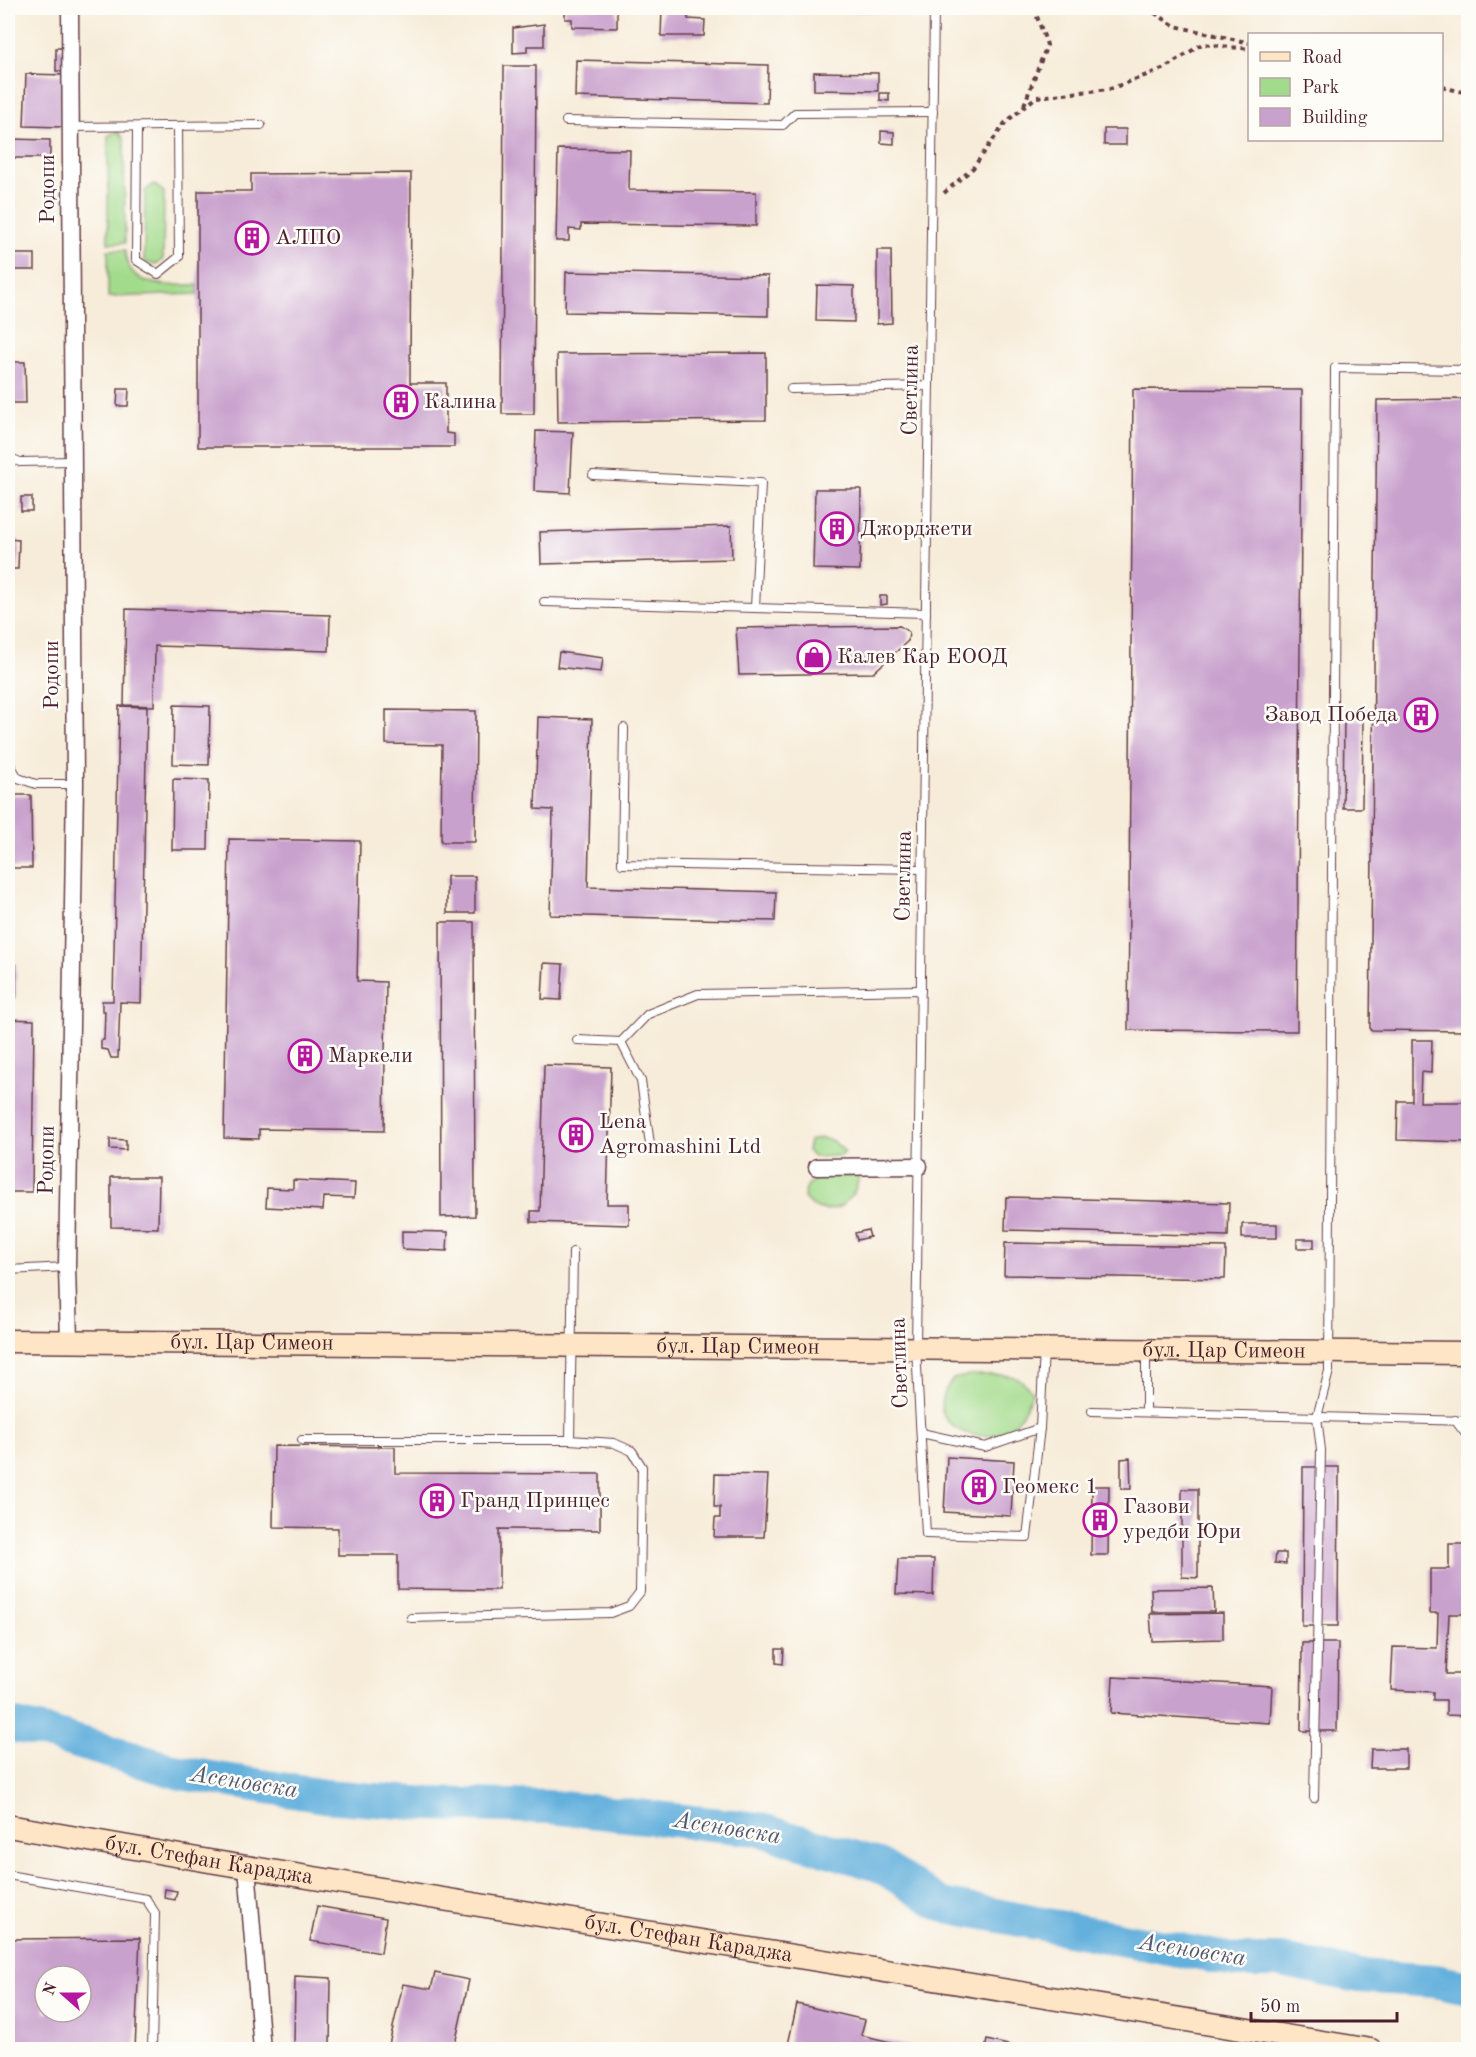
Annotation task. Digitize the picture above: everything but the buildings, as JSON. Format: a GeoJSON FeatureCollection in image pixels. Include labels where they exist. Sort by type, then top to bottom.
{"type":"FeatureCollection","features":[{"type":"Feature","properties":{"kind":"main road","name":"бул. Цар Симеон"},"geometry":{"type":"LineString","coordinates":[[8,1341],[1468,1353]]}},
{"type":"Feature","properties":{"kind":"main road","name":"бул. Стефан Караджа"},"geometry":{"type":"LineString","coordinates":[[8,1826],[246,1867],[1366,2049]]}},
{"type":"Feature","properties":{"kind":"street","name":"Родопи"},"geometry":{"type":"LineString","coordinates":[[69,1342],[67,1267],[75,784],[70,8]]}},
{"type":"Feature","properties":{"kind":"street"},"geometry":{"type":"LineString","coordinates":[[817,1167],[919,1166]]}},
{"type":"Feature","properties":{"kind":"street"},"geometry":{"type":"LineString","coordinates":[[246,1867],[262,2049]]}},
{"type":"Feature","properties":{"kind":"lane","name":"Светлина"},"geometry":{"type":"LineString","coordinates":[[934,8],[916,1348],[926,1534],[1027,1537],[1040,1428]]}},
{"type":"Feature","properties":{"kind":"lane"},"geometry":{"type":"LineString","coordinates":[[566,121],[783,125],[795,113],[933,112]]}},
{"type":"Feature","properties":{"kind":"lane"},"geometry":{"type":"LineString","coordinates":[[70,128],[261,125]]}},
{"type":"Feature","properties":{"kind":"lane"},"geometry":{"type":"LineString","coordinates":[[137,127],[136,260],[158,274],[179,256],[178,126]]}},
{"type":"Feature","properties":{"kind":"lane"},"geometry":{"type":"LineString","coordinates":[[1314,1798],[1321,1450],[1317,1417],[1329,1371],[1335,368],[1468,370]]}},
{"type":"Feature","properties":{"kind":"lane"},"geometry":{"type":"LineString","coordinates":[[791,389],[929,386]]}},
{"type":"Feature","properties":{"kind":"lane"},"geometry":{"type":"LineString","coordinates":[[8,457],[20,462],[73,462]]}},
{"type":"Feature","properties":{"kind":"lane"},"geometry":{"type":"LineString","coordinates":[[593,475],[761,483],[754,608]]}},
{"type":"Feature","properties":{"kind":"lane"},"geometry":{"type":"LineString","coordinates":[[544,602],[926,613]]}},
{"type":"Feature","properties":{"kind":"lane"},"geometry":{"type":"LineString","coordinates":[[624,728],[622,864],[922,869]]}},
{"type":"Feature","properties":{"kind":"lane"},"geometry":{"type":"LineString","coordinates":[[8,761],[18,778],[36,784],[75,784]]}},
{"type":"Feature","properties":{"kind":"lane"},"geometry":{"type":"LineString","coordinates":[[577,1040],[621,1042],[648,1014],[698,994],[921,990]]}},
{"type":"Feature","properties":{"kind":"lane"},"geometry":{"type":"LineString","coordinates":[[621,1042],[642,1081],[650,1144]]}},
{"type":"Feature","properties":{"kind":"lane"},"geometry":{"type":"LineString","coordinates":[[570,1440],[573,1252]]}},
{"type":"Feature","properties":{"kind":"lane"},"geometry":{"type":"LineString","coordinates":[[8,1270],[67,1267]]}},
{"type":"Feature","properties":{"kind":"lane"},"geometry":{"type":"LineString","coordinates":[[921,1433],[985,1448],[1040,1428],[1044,1349]]}},
{"type":"Feature","properties":{"kind":"lane"},"geometry":{"type":"LineString","coordinates":[[1146,1350],[1146,1412]]}},
{"type":"Feature","properties":{"kind":"lane"},"geometry":{"type":"LineString","coordinates":[[1092,1410],[1468,1420]]}},
{"type":"Feature","properties":{"kind":"lane"},"geometry":{"type":"LineString","coordinates":[[1455,1420],[1468,1437]]}},
{"type":"Feature","properties":{"kind":"lane"},"geometry":{"type":"LineString","coordinates":[[302,1440],[570,1440],[614,1443],[632,1451],[642,1467],[640,1592],[629,1606],[610,1613],[411,1618]]}},
{"type":"Feature","properties":{"kind":"lane"},"geometry":{"type":"LineString","coordinates":[[8,1875],[131,1894],[146,1899],[155,1913],[152,2049]]}},
{"type":"Feature","properties":{"kind":"path"},"geometry":{"type":"LineString","coordinates":[[1023,108],[1047,45],[1034,8]]}},
{"type":"Feature","properties":{"kind":"path"},"geometry":{"type":"LineString","coordinates":[[1147,8],[1175,26],[1248,43]]}},
{"type":"Feature","properties":{"kind":"path"},"geometry":{"type":"LineString","coordinates":[[932,204],[973,168],[1005,123],[1036,97],[1110,89],[1165,68],[1202,44],[1248,49]]}},
{"type":"Feature","properties":{"kind":"path"},"geometry":{"type":"LineString","coordinates":[[1443,87],[1468,91]]}},
{"type":"Feature","properties":{"kind":"green space"},"geometry":{"type":"Polygon","coordinates":[[[118,131],[124,139],[125,243],[108,243],[108,136],[118,131]]]}},
{"type":"Feature","properties":{"kind":"green space"},"geometry":{"type":"Polygon","coordinates":[[[154,184],[164,192],[163,259],[158,264],[148,263],[144,259],[145,191],[154,184]]]}},
{"type":"Feature","properties":{"kind":"green space"},"geometry":{"type":"Polygon","coordinates":[[[108,250],[125,250],[127,263],[141,279],[162,284],[198,285],[198,294],[108,297],[108,250]]]}},
{"type":"Feature","properties":{"kind":"green space"},"geometry":{"type":"Polygon","coordinates":[[[821,1138],[833,1141],[845,1152],[840,1156],[814,1157],[807,1151],[809,1141],[821,1138]]]}},
{"type":"Feature","properties":{"kind":"green space"},"geometry":{"type":"Polygon","coordinates":[[[828,1176],[859,1176],[852,1195],[846,1202],[830,1210],[821,1209],[804,1198],[806,1188],[811,1182],[828,1176]]]}},
{"type":"Feature","properties":{"kind":"green space"},"geometry":{"type":"Polygon","coordinates":[[[971,1375],[1006,1375],[1021,1380],[1027,1385],[1032,1393],[1020,1416],[1011,1427],[1001,1433],[980,1436],[959,1430],[950,1424],[941,1406],[943,1395],[953,1379],[971,1375]]]}},
{"type":"Feature","properties":{"kind":"waterway","name":"Асеновска"},"geometry":{"type":"LineString","coordinates":[[8,1724],[47,1733],[181,1773],[324,1796],[428,1804],[552,1807],[758,1829],[879,1865],[942,1905],[1237,1961],[1282,1961],[1359,1976],[1435,1981],[1468,1988]]}},
{"type":"Feature","properties":{"kind":"place","name":"АЛПО"},"geometry":{"type":"Point","coordinates":[252,238]}},
{"type":"Feature","properties":{"kind":"place","name":"Калина"},"geometry":{"type":"Point","coordinates":[401,402]}},
{"type":"Feature","properties":{"kind":"place","name":"Джорджети"},"geometry":{"type":"Point","coordinates":[837,529]}},
{"type":"Feature","properties":{"kind":"place","name":"Калев Кар ЕООД"},"geometry":{"type":"Point","coordinates":[814,657]}},
{"type":"Feature","properties":{"kind":"place","name":"Завод Победа"},"geometry":{"type":"Point","coordinates":[1421,715]}},
{"type":"Feature","properties":{"kind":"place","name":"Маркели"},"geometry":{"type":"Point","coordinates":[305,1056]}},
{"type":"Feature","properties":{"kind":"place","name":"Lena Agromashini Ltd"},"geometry":{"type":"Point","coordinates":[576,1135]}},
{"type":"Feature","properties":{"kind":"place","name":"Геомекс 1"},"geometry":{"type":"Point","coordinates":[979,1487]}},
{"type":"Feature","properties":{"kind":"place","name":"Гранд Принцес"},"geometry":{"type":"Point","coordinates":[437,1501]}},
{"type":"Feature","properties":{"kind":"place","name":"Газови уредби Юри"},"geometry":{"type":"Point","coordinates":[1100,1520]}}]}
